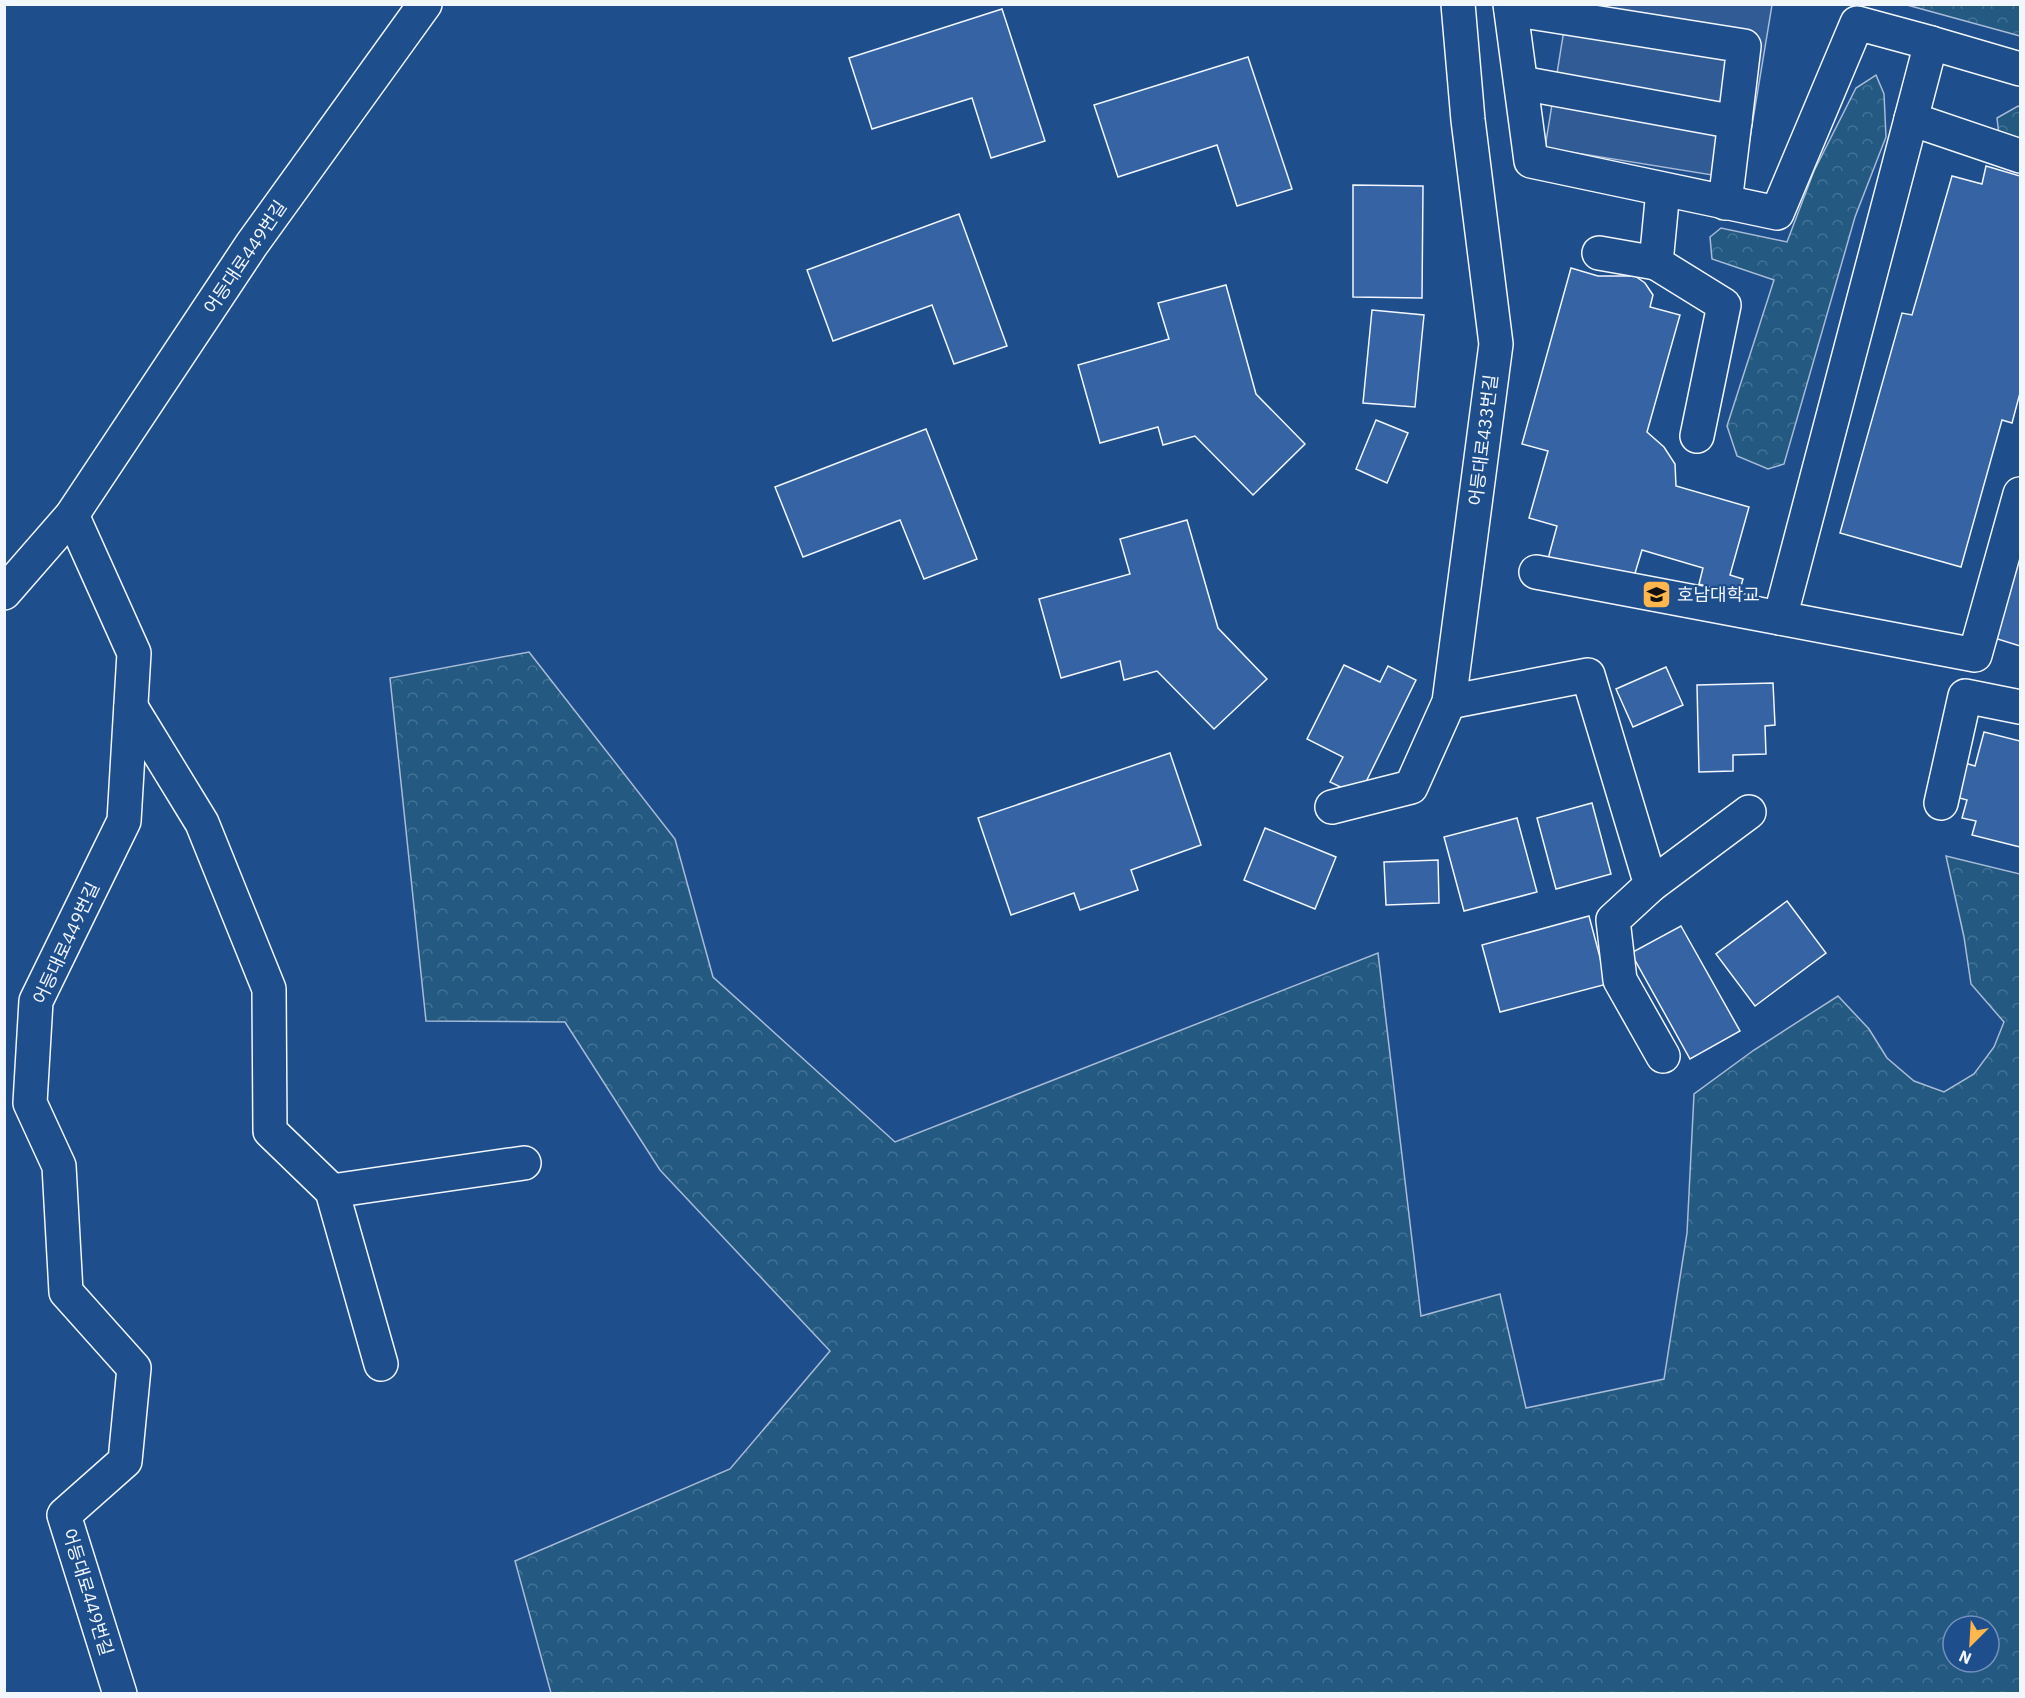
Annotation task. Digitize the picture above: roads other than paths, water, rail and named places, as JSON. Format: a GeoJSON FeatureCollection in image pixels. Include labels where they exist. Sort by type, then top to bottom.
{"type":"FeatureCollection","features":[{"type":"Feature","properties":{"kind":"street","name":"어등대로449번길"},"geometry":{"type":"LineString","coordinates":[[4,593],[72,515],[252,244],[425,4]]}},
{"type":"Feature","properties":{"kind":"street","name":"어등대로433번길"},"geometry":{"type":"LineString","coordinates":[[1332,807],[1411,787],[1449,702],[1496,344],[1468,120],[1458,4]]}},
{"type":"Feature","properties":{"kind":"street"},"geometry":{"type":"LineString","coordinates":[[1725,203],[1744,46],[1511,7],[1531,161],[1725,203],[1777,213],[1857,23],[2020,69]]}},
{"type":"Feature","properties":{"kind":"street"},"geometry":{"type":"LineString","coordinates":[[1780,618],[1931,43]]}},
{"type":"Feature","properties":{"kind":"street"},"geometry":{"type":"LineString","coordinates":[[1521,82],[1735,122]]}},
{"type":"Feature","properties":{"kind":"street"},"geometry":{"type":"LineString","coordinates":[[1911,119],[2020,156]]}},
{"type":"Feature","properties":{"kind":"street"},"geometry":{"type":"LineString","coordinates":[[1656,263],[1663,189]]}},
{"type":"Feature","properties":{"kind":"street"},"geometry":{"type":"LineString","coordinates":[[1599,253],[1656,263],[1724,304],[1697,436]]}},
{"type":"Feature","properties":{"kind":"street"},"geometry":{"type":"LineString","coordinates":[[1941,803],[1975,655],[2020,494]]}},
{"type":"Feature","properties":{"kind":"street","name":"어등대로449번길"},"geometry":{"type":"LineString","coordinates":[[72,515],[134,653],[124,821],[36,1001],[30,1103],[59,1166],[66,1292],[134,1368],[125,1461],[64,1515],[120,1694]]}},
{"type":"Feature","properties":{"kind":"street"},"geometry":{"type":"LineString","coordinates":[[1536,572],[1975,655]]}},
{"type":"Feature","properties":{"kind":"street"},"geometry":{"type":"LineString","coordinates":[[1449,702],[1588,675],[1651,885]]}},
{"type":"Feature","properties":{"kind":"street"},"geometry":{"type":"LineString","coordinates":[[1965,696],[2020,707]]}},
{"type":"Feature","properties":{"kind":"street"},"geometry":{"type":"LineString","coordinates":[[131,707],[202,823],[269,989],[270,1131],[332,1191],[381,1364]]}},
{"type":"Feature","properties":{"kind":"street"},"geometry":{"type":"LineString","coordinates":[[1663,1056],[1620,980],[1613,920],[1651,885],[1749,812]]}},
{"type":"Feature","properties":{"kind":"street"},"geometry":{"type":"LineString","coordinates":[[332,1191],[524,1163]]}},
{"type":"Feature","properties":{"kind":"place","name":"호남대학교"},"geometry":{"type":"Point","coordinates":[1656,594]}}]}
